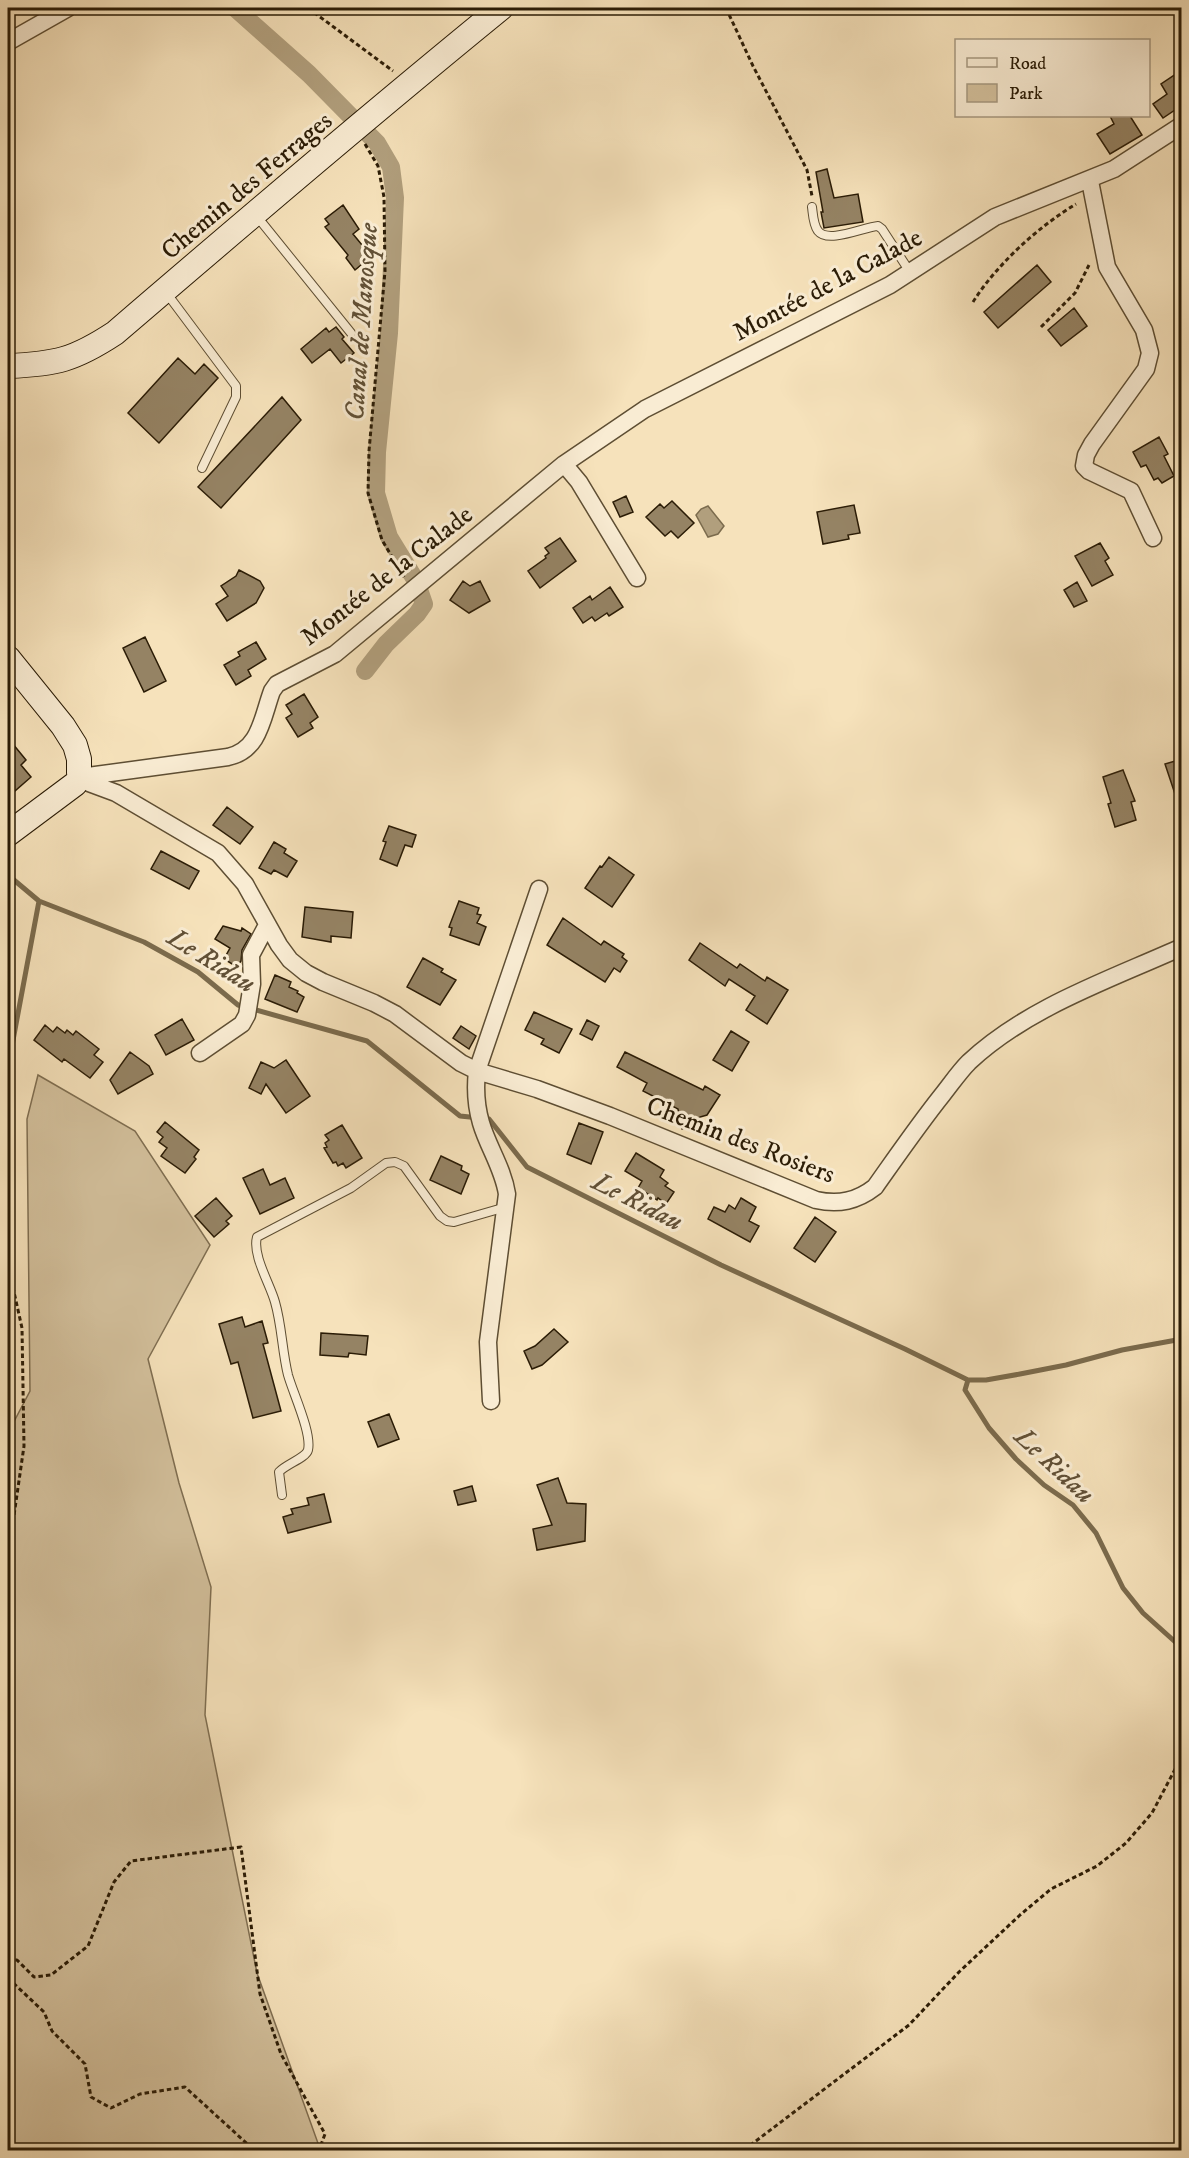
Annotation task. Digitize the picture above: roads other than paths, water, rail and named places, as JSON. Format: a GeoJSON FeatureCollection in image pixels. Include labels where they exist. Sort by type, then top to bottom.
{"type":"FeatureCollection","features":[{"type":"Feature","properties":{"kind":"street"},"geometry":{"type":"LineString","coordinates":[[8,42],[68,8]]}},
{"type":"Feature","properties":{"kind":"street","name":"Chemin des Ferrages"},"geometry":{"type":"LineString","coordinates":[[8,366],[38,365],[65,360],[92,349],[115,333],[409,83],[501,8]]}},
{"type":"Feature","properties":{"kind":"street","name":"Montée de la Calade"},"geometry":{"type":"LineString","coordinates":[[83,779],[228,757],[241,753],[253,743],[272,691],[277,684],[334,654],[564,464],[645,409],[890,285],[995,217],[1019,207],[1091,187],[1182,125]]}},
{"type":"Feature","properties":{"kind":"street"},"geometry":{"type":"LineString","coordinates":[[1091,187],[1107,267],[1144,330],[1150,353],[1146,369],[1092,444],[1086,455],[1084,466],[1089,471],[1131,491],[1153,538]]}},
{"type":"Feature","properties":{"kind":"street"},"geometry":{"type":"LineString","coordinates":[[564,464],[579,482],[637,578]]}},
{"type":"Feature","properties":{"kind":"street"},"geometry":{"type":"LineString","coordinates":[[8,658],[63,726],[75,745],[83,779],[8,834]]}},
{"type":"Feature","properties":{"kind":"street","name":"Chemin des Rosiers"},"geometry":{"type":"LineString","coordinates":[[83,779],[116,793],[218,853],[245,884],[267,925],[290,960],[306,973],[323,982],[395,1014],[447,1054],[477,1071],[537,1089],[610,1116],[816,1200],[829,1203],[844,1202],[863,1196],[875,1187],[967,1064],[988,1046],[1048,1009],[1182,947]]}},
{"type":"Feature","properties":{"kind":"street"},"geometry":{"type":"LineString","coordinates":[[491,1401],[488,1342],[507,1194],[503,1173],[481,1125],[477,1106],[477,1071],[539,889]]}},
{"type":"Feature","properties":{"kind":"street"},"geometry":{"type":"LineString","coordinates":[[200,1053],[242,1024],[249,1008],[252,984],[251,955],[267,925]]}},
{"type":"Feature","properties":{"kind":"lane"},"geometry":{"type":"LineString","coordinates":[[812,207],[818,231],[824,235],[834,236],[878,226],[910,272]]}},
{"type":"Feature","properties":{"kind":"lane"},"geometry":{"type":"LineString","coordinates":[[255,214],[351,333]]}},
{"type":"Feature","properties":{"kind":"lane"},"geometry":{"type":"LineString","coordinates":[[165,291],[236,386],[236,397],[202,468]]}},
{"type":"Feature","properties":{"kind":"lane"},"geometry":{"type":"LineString","coordinates":[[282,1495],[279,1472],[308,1450],[306,1428],[288,1374],[276,1304],[255,1248],[257,1237],[351,1188],[386,1163],[395,1162],[404,1166],[440,1216],[447,1221],[454,1222],[506,1207]]}},
{"type":"Feature","properties":{"kind":"waterway","name":"Canal de Manosque"},"geometry":{"type":"LineString","coordinates":[[235,8],[309,74],[377,143],[391,167],[395,198],[389,333],[377,452],[376,493],[389,537],[416,581],[424,604],[417,614],[386,644],[365,671]]}},
{"type":"Feature","properties":{"kind":"waterway","name":"Le Ridau"},"geometry":{"type":"LineString","coordinates":[[8,875],[39,901],[144,942],[198,972],[238,1005],[367,1041],[460,1116],[489,1119],[527,1167],[721,1265],[968,1380],[986,1380],[1020,1374],[1122,1350],[1182,1339]]}},
{"type":"Feature","properties":{"kind":"waterway"},"geometry":{"type":"LineString","coordinates":[[8,1067],[39,901]]}},
{"type":"Feature","properties":{"kind":"waterway","name":"Le Ridau"},"geometry":{"type":"LineString","coordinates":[[968,1380],[965,1390],[989,1428],[1016,1459],[1044,1485],[1073,1505],[1096,1533],[1123,1588],[1143,1613],[1182,1648]]}}]}
